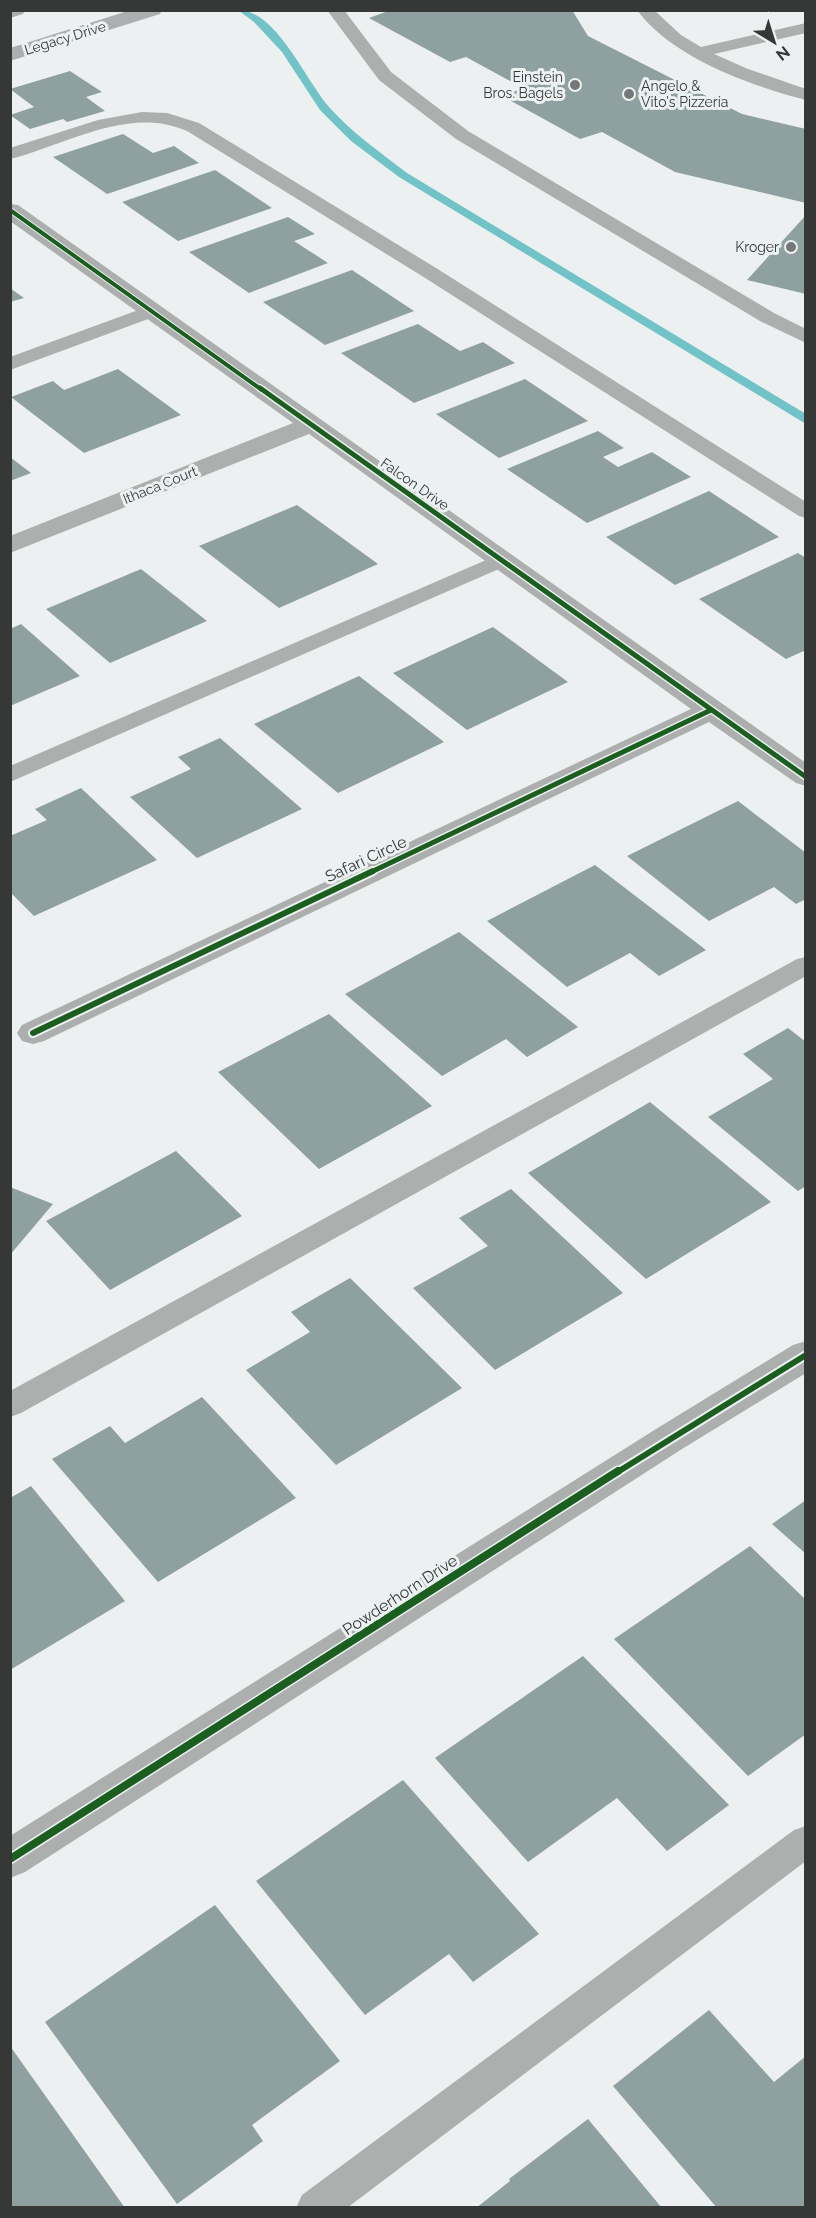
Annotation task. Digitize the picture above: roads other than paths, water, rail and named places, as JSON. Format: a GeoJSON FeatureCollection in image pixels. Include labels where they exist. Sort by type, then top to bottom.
{"type":"FeatureCollection","features":[{"type":"Feature","properties":{"kind":"main road"},"geometry":{"type":"LineString","coordinates":[[10,12],[16,10]]}},
{"type":"Feature","properties":{"kind":"main road","name":"Legacy Drive"},"geometry":{"type":"LineString","coordinates":[[10,55],[153,10]]}},
{"type":"Feature","properties":{"kind":"street","name":"Falcon Drive"},"geometry":{"type":"LineString","coordinates":[[10,210],[806,777]]}},
{"type":"Feature","properties":{"kind":"street","name":"Ithaca Court"},"geometry":{"type":"LineString","coordinates":[[10,545],[310,425]]}},
{"type":"Feature","properties":{"kind":"street","name":"Safari Circle"},"geometry":{"type":"LineString","coordinates":[[33,1033],[711,710]]}},
{"type":"Feature","properties":{"kind":"street","name":"Powderhorn Drive"},"geometry":{"type":"LineString","coordinates":[[10,1859],[669,1439],[806,1355]]}},
{"type":"Feature","properties":{"kind":"lane"},"geometry":{"type":"LineString","coordinates":[[335,10],[385,76],[462,135],[767,317],[806,337]]}},
{"type":"Feature","properties":{"kind":"lane"},"geometry":{"type":"LineString","coordinates":[[646,12],[666,10]]}},
{"type":"Feature","properties":{"kind":"lane"},"geometry":{"type":"LineString","coordinates":[[646,12],[668,33],[730,68],[806,95]]}},
{"type":"Feature","properties":{"kind":"lane"},"geometry":{"type":"LineString","coordinates":[[700,52],[806,28]]}},
{"type":"Feature","properties":{"kind":"lane"},"geometry":{"type":"LineString","coordinates":[[10,154],[122,120],[143,117],[173,119],[193,127],[429,272],[806,512]]}},
{"type":"Feature","properties":{"kind":"lane"},"geometry":{"type":"LineString","coordinates":[[10,364],[152,311]]}},
{"type":"Feature","properties":{"kind":"lane"},"geometry":{"type":"LineString","coordinates":[[10,775],[500,560]]}},
{"type":"Feature","properties":{"kind":"lane"},"geometry":{"type":"LineString","coordinates":[[10,1405],[806,965]]}},
{"type":"Feature","properties":{"kind":"lane"},"geometry":{"type":"LineString","coordinates":[[315,2208],[806,1841]]}},
{"type":"Feature","properties":{"kind":"waterway"},"geometry":{"type":"LineString","coordinates":[[243,10],[257,20],[286,50],[324,108],[355,139],[403,175],[806,420]]}},
{"type":"Feature","properties":{"kind":"place","name":"Einstein Bros. Bagels"},"geometry":{"type":"Point","coordinates":[575,85]}},
{"type":"Feature","properties":{"kind":"place","name":"Angelo & Vito's Pizzeria"},"geometry":{"type":"Point","coordinates":[629,94]}},
{"type":"Feature","properties":{"kind":"place","name":"Kroger"},"geometry":{"type":"Point","coordinates":[791,247]}}]}
